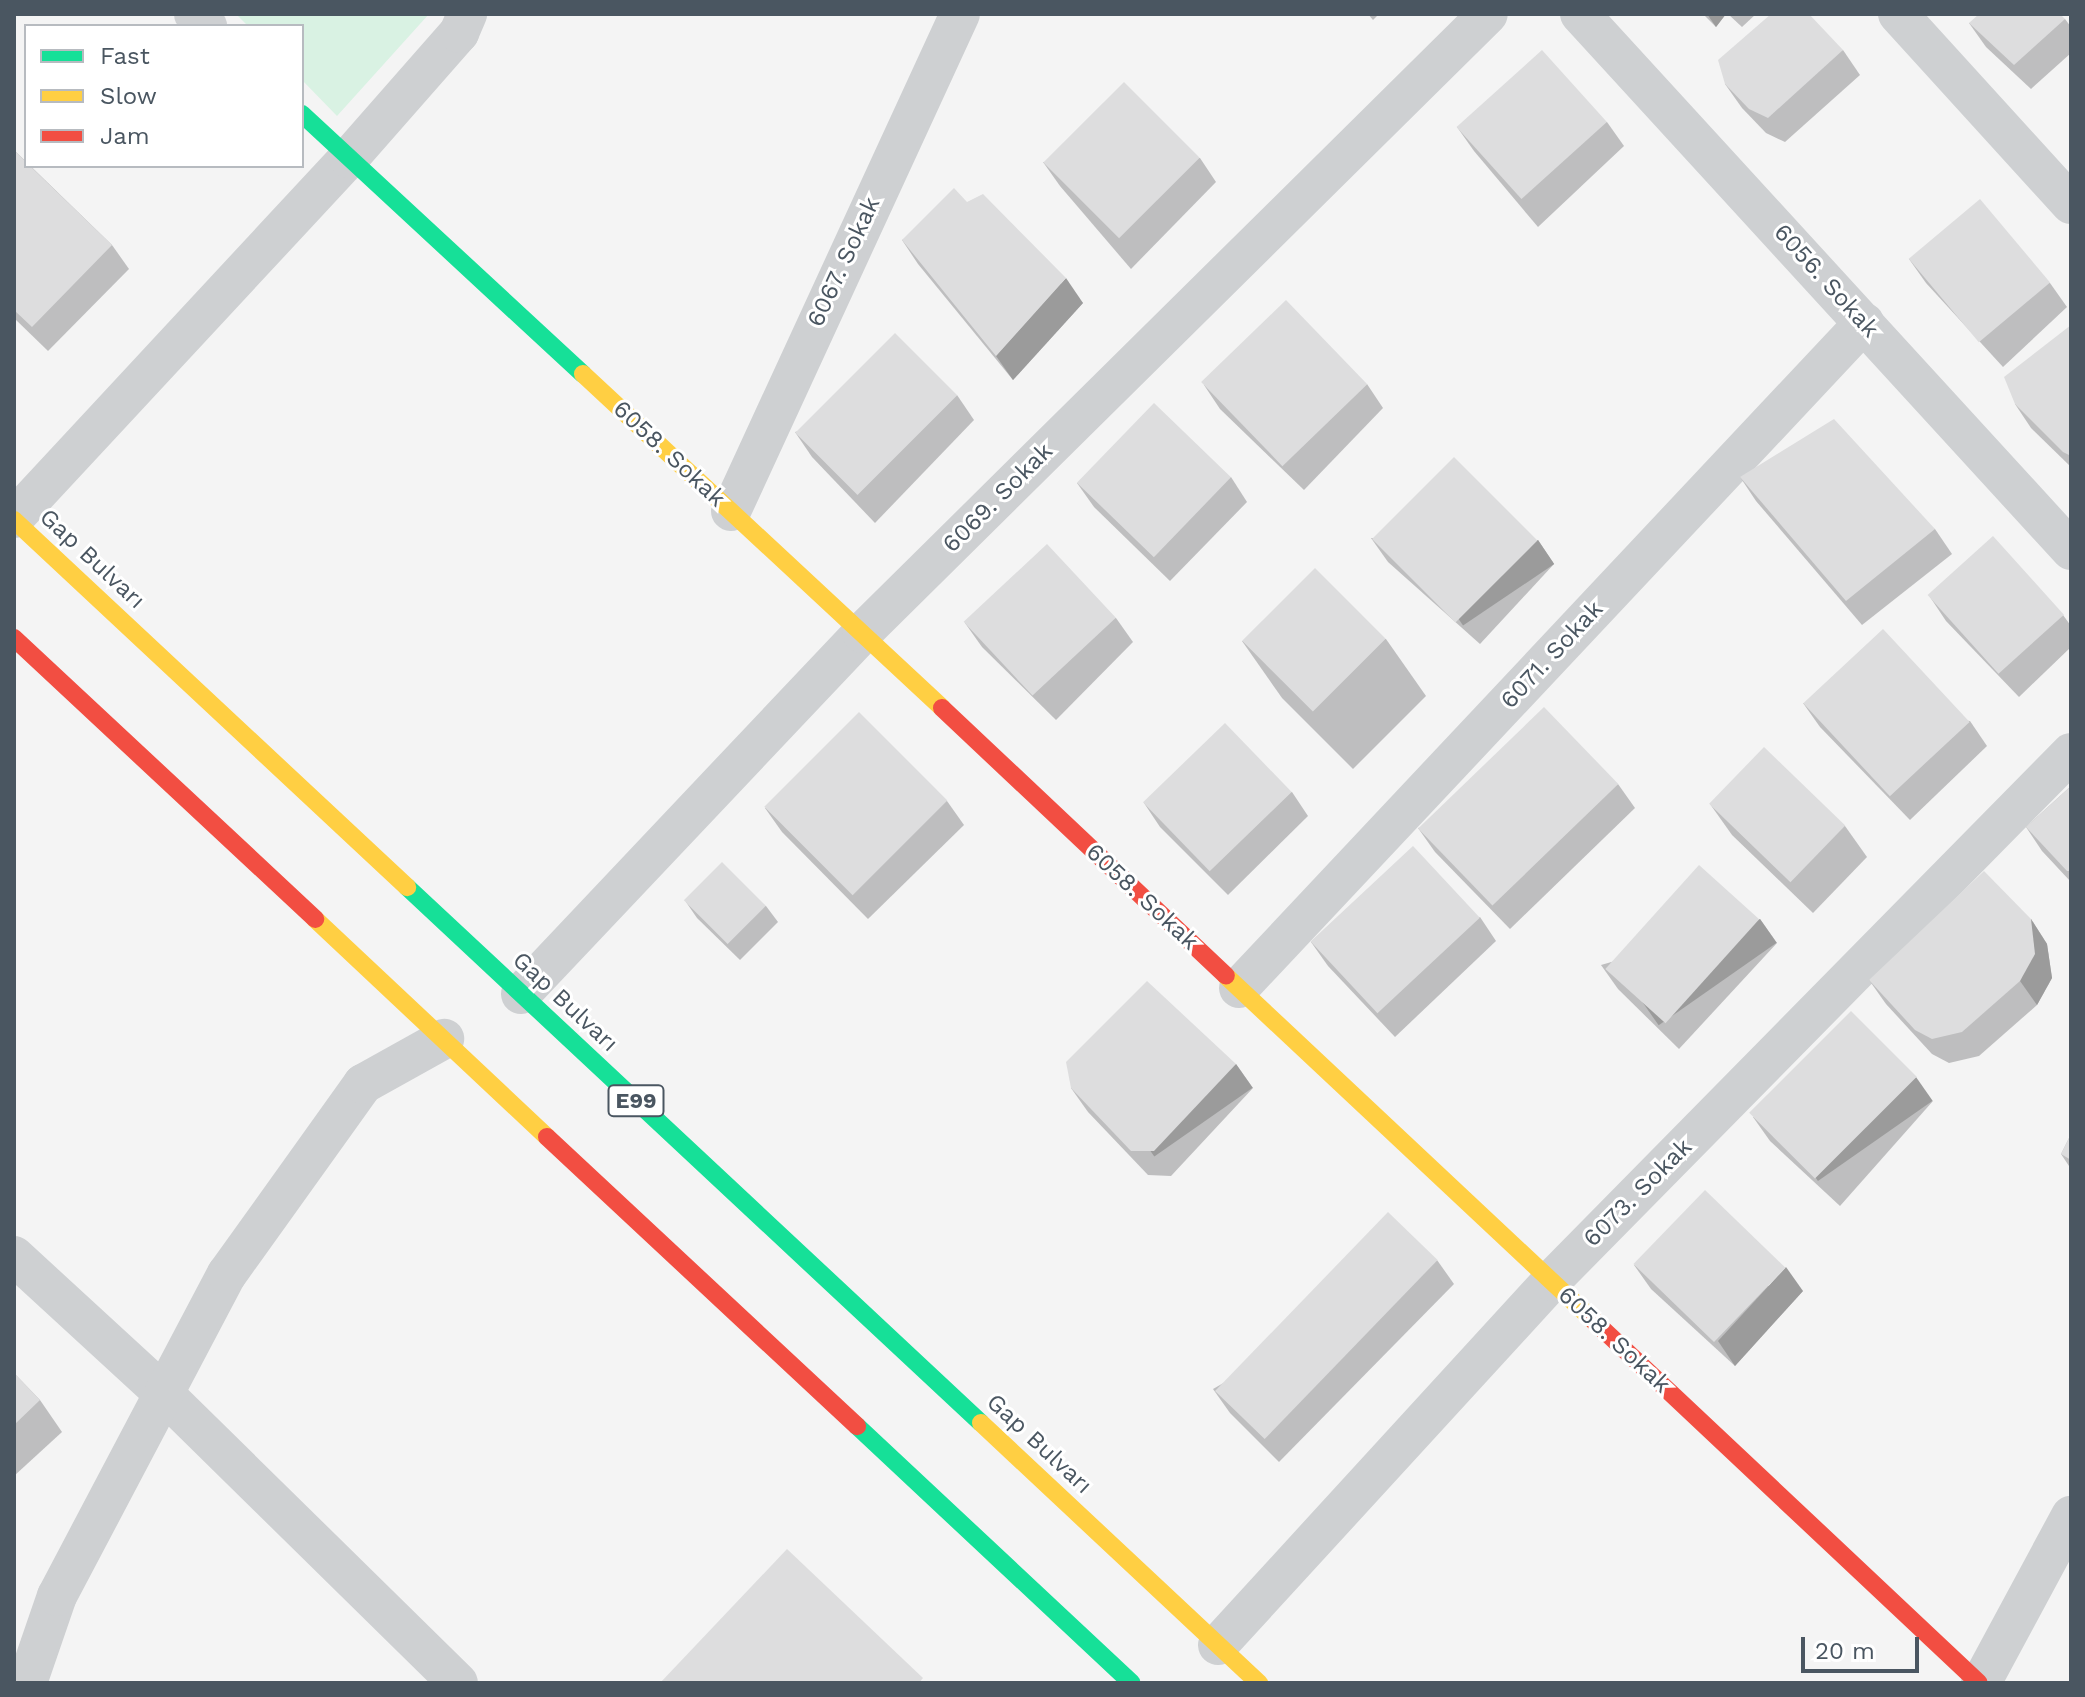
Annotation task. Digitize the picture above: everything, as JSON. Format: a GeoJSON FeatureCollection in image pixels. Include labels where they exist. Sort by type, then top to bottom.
{"type":"FeatureCollection","features":[{"type":"Feature","properties":{"kind":"main road","name":"6058. Sokak"},"geometry":{"type":"LineString","coordinates":[[304,116],[862,633],[1980,1683]]}},
{"type":"Feature","properties":{"kind":"main road","name":"Gap Bulvarı"},"geometry":{"type":"LineString","coordinates":[[14,519],[1259,1683]]}},
{"type":"Feature","properties":{"kind":"main road"},"geometry":{"type":"LineString","coordinates":[[14,638],[1132,1683]]}},
{"type":"Feature","properties":{"kind":"street"},"geometry":{"type":"LineString","coordinates":[[14,519],[349,158],[459,33],[467,14]]}},
{"type":"Feature","properties":{"kind":"street","name":"6067. Sokak"},"geometry":{"type":"LineString","coordinates":[[731,511],[960,14]]}},
{"type":"Feature","properties":{"kind":"street","name":"6069. Sokak"},"geometry":{"type":"LineString","coordinates":[[521,994],[862,633],[1488,14]]}},
{"type":"Feature","properties":{"kind":"street","name":"6056. Sokak"},"geometry":{"type":"LineString","coordinates":[[1580,14],[2071,550]]}},
{"type":"Feature","properties":{"kind":"street"},"geometry":{"type":"LineString","coordinates":[[1898,14],[2071,204]]}},
{"type":"Feature","properties":{"kind":"street","name":"6071. Sokak"},"geometry":{"type":"LineString","coordinates":[[1239,988],[1864,323]]}},
{"type":"Feature","properties":{"kind":"street","name":"6073. Sokak"},"geometry":{"type":"LineString","coordinates":[[1218,1645],[1551,1281],[2071,753]]}},
{"type":"Feature","properties":{"kind":"street"},"geometry":{"type":"LineString","coordinates":[[27,1683],[57,1596],[227,1274],[363,1084],[444,1039]]}},
{"type":"Feature","properties":{"kind":"street"},"geometry":{"type":"LineString","coordinates":[[14,1256],[164,1394],[458,1683]]}},
{"type":"Feature","properties":{"kind":"street"},"geometry":{"type":"LineString","coordinates":[[1980,1683],[2071,1516]]}},
{"type":"Feature","properties":{"kind":"green space"},"geometry":{"type":"Polygon","coordinates":[[[236,14],[429,14],[337,116],[304,82],[304,24],[246,24],[236,14]]]}},
{"type":"Feature","properties":{"kind":"building"},"geometry":{"type":"Polygon","coordinates":[[[1771,14],[1809,14],[1843,50],[1768,118],[1749,109],[1725,84],[1718,60],[1771,14]]]}},
{"type":"Feature","properties":{"kind":"building"},"geometry":{"type":"Polygon","coordinates":[[[1979,14],[2060,14],[2065,19],[2014,65],[1969,23],[1979,14]]]}},
{"type":"Feature","properties":{"kind":"building"},"geometry":{"type":"Polygon","coordinates":[[[1542,50],[1607,122],[1521,199],[1457,127],[1542,50]]]}},
{"type":"Feature","properties":{"kind":"building"},"geometry":{"type":"Polygon","coordinates":[[[1124,82],[1200,158],[1119,238],[1043,163],[1124,82]]]}},
{"type":"Feature","properties":{"kind":"building"},"geometry":{"type":"Polygon","coordinates":[[[14,150],[24,160],[24,168],[32,168],[112,245],[32,327],[14,310],[14,150]]]}},
{"type":"Feature","properties":{"kind":"building"},"geometry":{"type":"Polygon","coordinates":[[[954,188],[967,202],[983,194],[1066,278],[996,356],[902,240],[954,188]]]}},
{"type":"Feature","properties":{"kind":"building"},"geometry":{"type":"Polygon","coordinates":[[[1980,199],[2050,282],[1979,342],[1909,259],[1980,199]]]}},
{"type":"Feature","properties":{"kind":"building"},"geometry":{"type":"Polygon","coordinates":[[[1286,300],[1367,384],[1282,466],[1201,382],[1286,300]]]}},
{"type":"Feature","properties":{"kind":"building"},"geometry":{"type":"Polygon","coordinates":[[[2071,325],[2071,456],[2063,452],[2015,404],[2004,377],[2071,325]]]}},
{"type":"Feature","properties":{"kind":"building"},"geometry":{"type":"Polygon","coordinates":[[[895,333],[957,395],[858,495],[795,433],[895,333]]]}},
{"type":"Feature","properties":{"kind":"building"},"geometry":{"type":"Polygon","coordinates":[[[1154,403],[1231,477],[1154,557],[1077,483],[1154,403]]]}},
{"type":"Feature","properties":{"kind":"building"},"geometry":{"type":"Polygon","coordinates":[[[1834,419],[1935,529],[1846,601],[1740,477],[1834,419]]]}},
{"type":"Feature","properties":{"kind":"building"},"geometry":{"type":"Polygon","coordinates":[[[1454,457],[1537,540],[1455,622],[1372,539],[1454,457]]]}},
{"type":"Feature","properties":{"kind":"building"},"geometry":{"type":"Polygon","coordinates":[[[1993,536],[2064,615],[1999,674],[1928,595],[1993,536]]]}},
{"type":"Feature","properties":{"kind":"building"},"geometry":{"type":"Polygon","coordinates":[[[1047,544],[1116,618],[1033,696],[964,622],[1047,544]]]}},
{"type":"Feature","properties":{"kind":"building"},"geometry":{"type":"Polygon","coordinates":[[[1315,568],[1386,639],[1313,712],[1242,641],[1315,568]]]}},
{"type":"Feature","properties":{"kind":"building"},"geometry":{"type":"Polygon","coordinates":[[[1883,629],[1970,722],[1890,796],[1803,703],[1883,629]]]}},
{"type":"Feature","properties":{"kind":"building"},"geometry":{"type":"Polygon","coordinates":[[[1544,707],[1618,784],[1492,906],[1418,829],[1544,707]]]}},
{"type":"Feature","properties":{"kind":"building"},"geometry":{"type":"Polygon","coordinates":[[[859,712],[947,800],[853,895],[764,807],[859,712]]]}},
{"type":"Feature","properties":{"kind":"building"},"geometry":{"type":"Polygon","coordinates":[[[1225,723],[1292,792],[1210,871],[1143,802],[1225,723]]]}},
{"type":"Feature","properties":{"kind":"building"},"geometry":{"type":"Polygon","coordinates":[[[1764,747],[1845,825],[1790,882],[1709,804],[1764,747]]]}},
{"type":"Feature","properties":{"kind":"building"},"geometry":{"type":"Polygon","coordinates":[[[2071,786],[2071,871],[2067,871],[2026,827],[2071,786]]]}},
{"type":"Feature","properties":{"kind":"building"},"geometry":{"type":"Polygon","coordinates":[[[1413,846],[1480,918],[1377,1013],[1311,941],[1413,846]]]}},
{"type":"Feature","properties":{"kind":"building"},"geometry":{"type":"Polygon","coordinates":[[[722,862],[766,906],[728,944],[684,900],[722,862]]]}},
{"type":"Feature","properties":{"kind":"building"},"geometry":{"type":"Polygon","coordinates":[[[1699,865],[1759,919],[1666,1023],[1605,969],[1699,865]]]}},
{"type":"Feature","properties":{"kind":"building"},"geometry":{"type":"Polygon","coordinates":[[[1984,871],[2031,919],[2035,954],[2020,981],[1962,1032],[1932,1039],[1915,1030],[1869,980],[1984,871]]]}},
{"type":"Feature","properties":{"kind":"building"},"geometry":{"type":"Polygon","coordinates":[[[1147,981],[1236,1064],[1154,1151],[1131,1151],[1071,1088],[1066,1062],[1147,981]]]}},
{"type":"Feature","properties":{"kind":"building"},"geometry":{"type":"Polygon","coordinates":[[[1851,1011],[1917,1077],[1815,1179],[1749,1113],[1851,1011]]]}},
{"type":"Feature","properties":{"kind":"building"},"geometry":{"type":"Polygon","coordinates":[[[2071,1134],[2071,1160],[2061,1154],[2071,1134]]]}},
{"type":"Feature","properties":{"kind":"building"},"geometry":{"type":"Polygon","coordinates":[[[1705,1190],[1786,1268],[1714,1342],[1633,1264],[1705,1190]]]}},
{"type":"Feature","properties":{"kind":"building"},"geometry":{"type":"Polygon","coordinates":[[[1388,1212],[1438,1260],[1265,1439],[1215,1391],[1388,1212]]]}},
{"type":"Feature","properties":{"kind":"building"},"geometry":{"type":"Polygon","coordinates":[[[14,1373],[40,1400],[14,1425],[14,1373]]]}},
{"type":"Feature","properties":{"kind":"building"},"geometry":{"type":"Polygon","coordinates":[[[787,1549],[923,1678],[919,1683],[660,1683],[787,1549]]]}},
{"type":"Feature","properties":{"kind":"traffic: fast"},"geometry":{"type":"LineString","coordinates":[[304,116],[583,374]]}},
{"type":"Feature","properties":{"kind":"traffic: fast"},"geometry":{"type":"LineString","coordinates":[[407,887],[981,1423]]}},
{"type":"Feature","properties":{"kind":"traffic: fast"},"geometry":{"type":"LineString","coordinates":[[857,1426],[1132,1683]]}},
{"type":"Feature","properties":{"kind":"traffic: slow"},"geometry":{"type":"LineString","coordinates":[[583,374],[942,708]]}},
{"type":"Feature","properties":{"kind":"traffic: slow"},"geometry":{"type":"LineString","coordinates":[[14,520],[407,887]]}},
{"type":"Feature","properties":{"kind":"traffic: slow"},"geometry":{"type":"LineString","coordinates":[[315,919],[547,1137]]}},
{"type":"Feature","properties":{"kind":"traffic: slow"},"geometry":{"type":"LineString","coordinates":[[1226,976],[1594,1321]]}},
{"type":"Feature","properties":{"kind":"traffic: slow"},"geometry":{"type":"LineString","coordinates":[[981,1423],[1259,1683]]}},
{"type":"Feature","properties":{"kind":"traffic: jam"},"geometry":{"type":"LineString","coordinates":[[14,638],[315,919]]}},
{"type":"Feature","properties":{"kind":"traffic: jam"},"geometry":{"type":"LineString","coordinates":[[942,708],[1226,976]]}},
{"type":"Feature","properties":{"kind":"traffic: jam"},"geometry":{"type":"LineString","coordinates":[[547,1137],[857,1426]]}},
{"type":"Feature","properties":{"kind":"traffic: jam"},"geometry":{"type":"LineString","coordinates":[[1594,1321],[1979,1683]]}}]}
